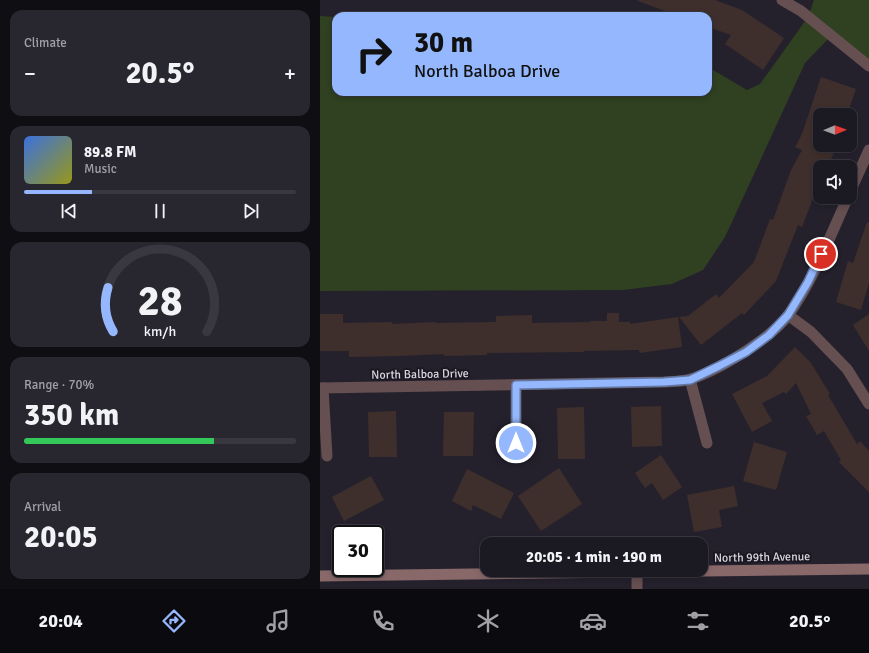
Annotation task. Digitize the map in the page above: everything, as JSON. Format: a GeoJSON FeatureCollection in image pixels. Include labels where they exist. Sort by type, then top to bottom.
{"type":"FeatureCollection","features":[{"type":"Feature","properties":{"kind":"main road","name":"North 99th Avenue"},"geometry":{"type":"LineString","coordinates":[[708,571],[869,569]]}},
{"type":"Feature","properties":{"kind":"main road","name":"North 99th Avenue"},"geometry":{"type":"LineString","coordinates":[[320,576],[480,574]]}},
{"type":"Feature","properties":{"kind":"street"},"geometry":{"type":"LineString","coordinates":[[782,0],[801,11],[869,66]]}},
{"type":"Feature","properties":{"kind":"street"},"geometry":{"type":"LineString","coordinates":[[857,177],[869,150]]}},
{"type":"Feature","properties":{"kind":"street","name":"North Balboa Drive"},"geometry":{"type":"LineString","coordinates":[[327,456],[322,388],[664,382],[690,380],[719,366],[746,352],[769,335],[788,315],[808,282],[845,204]]}},
{"type":"Feature","properties":{"kind":"street"},"geometry":{"type":"LineString","coordinates":[[788,315],[811,332],[847,369],[869,404]]}},
{"type":"Feature","properties":{"kind":"street"},"geometry":{"type":"LineString","coordinates":[[690,380],[706,443]]}},
{"type":"Feature","properties":{"kind":"street"},"geometry":{"type":"LineString","coordinates":[[516,385],[516,443]]}},
{"type":"Feature","properties":{"kind":"street"},"geometry":{"type":"LineString","coordinates":[[637,589],[638,577]]}},
{"type":"Feature","properties":{"kind":"green space"},"geometry":{"type":"Polygon","coordinates":[[[814,0],[869,0],[869,66],[831,36],[805,63],[725,237],[703,270],[672,284],[623,290],[320,291],[320,16],[332,17],[332,96],[712,96],[712,69],[747,90],[760,84],[808,17],[814,0]]]}},
{"type":"Feature","properties":{"kind":"building"},"geometry":{"type":"Polygon","coordinates":[[[715,0],[742,10],[784,38],[763,70],[725,44],[731,35],[712,28],[712,12],[667,12],[638,1],[715,0]]]}},
{"type":"Feature","properties":{"kind":"building"},"geometry":{"type":"Polygon","coordinates":[[[821,77],[856,89],[849,108],[813,108],[813,152],[834,152],[830,160],[813,160],[813,198],[802,227],[798,225],[776,281],[744,315],[742,313],[701,345],[679,317],[688,316],[716,294],[719,298],[754,262],[770,219],[773,220],[791,170],[802,150],[795,147],[802,134],[821,77]]]}},
{"type":"Feature","properties":{"kind":"building"},"geometry":{"type":"Polygon","coordinates":[[[867,222],[869,223],[869,283],[861,310],[836,302],[848,261],[853,263],[867,222]]]}},
{"type":"Feature","properties":{"kind":"building"},"geometry":{"type":"Polygon","coordinates":[[[607,313],[619,313],[619,322],[630,322],[630,324],[678,317],[682,347],[640,353],[639,350],[487,353],[487,355],[444,356],[444,354],[349,357],[349,351],[320,351],[320,314],[343,314],[343,323],[392,322],[392,324],[496,322],[496,316],[532,315],[532,323],[590,322],[607,321],[607,313]]]}},
{"type":"Feature","properties":{"kind":"building"},"geometry":{"type":"Polygon","coordinates":[[[869,314],[869,351],[853,325],[869,314]]]}},
{"type":"Feature","properties":{"kind":"building"},"geometry":{"type":"Polygon","coordinates":[[[795,347],[811,363],[830,394],[828,395],[857,444],[860,441],[869,451],[869,492],[839,462],[841,460],[824,431],[817,435],[806,416],[811,414],[796,383],[786,394],[784,392],[762,403],[772,421],[752,432],[732,394],[767,376],[795,347]]]}},
{"type":"Feature","properties":{"kind":"building"},"geometry":{"type":"Polygon","coordinates":[[[661,406],[662,446],[632,447],[631,407],[661,406]]]}},
{"type":"Feature","properties":{"kind":"building"},"geometry":{"type":"Polygon","coordinates":[[[584,407],[585,459],[558,459],[557,408],[584,407]]]}},
{"type":"Feature","properties":{"kind":"building"},"geometry":{"type":"Polygon","coordinates":[[[396,411],[397,457],[369,457],[368,412],[396,411]]]}},
{"type":"Feature","properties":{"kind":"building"},"geometry":{"type":"Polygon","coordinates":[[[444,412],[474,412],[473,456],[443,456],[444,412]]]}},
{"type":"Feature","properties":{"kind":"building"},"geometry":{"type":"Polygon","coordinates":[[[754,442],[787,452],[776,490],[743,481],[754,442]]]}},
{"type":"Feature","properties":{"kind":"building"},"geometry":{"type":"Polygon","coordinates":[[[661,455],[682,487],[663,500],[652,483],[645,488],[635,473],[661,455]]]}},
{"type":"Feature","properties":{"kind":"building"},"geometry":{"type":"Polygon","coordinates":[[[559,468],[582,504],[541,531],[518,496],[559,468]]]}},
{"type":"Feature","properties":{"kind":"building"},"geometry":{"type":"Polygon","coordinates":[[[467,469],[514,493],[501,519],[473,505],[471,511],[452,501],[467,469]]]}},
{"type":"Feature","properties":{"kind":"building"},"geometry":{"type":"Polygon","coordinates":[[[371,476],[384,500],[344,521],[332,497],[371,476]]]}},
{"type":"Feature","properties":{"kind":"building"},"geometry":{"type":"Polygon","coordinates":[[[734,486],[738,506],[719,510],[722,527],[694,532],[687,495],[734,486]]]}},
{"type":"Feature","properties":{"kind":"route"},"geometry":{"type":"LineString","coordinates":[[516,443],[516,385],[664,382],[690,380],[746,352],[769,335],[788,315],[808,282],[821,254]]}}]}
